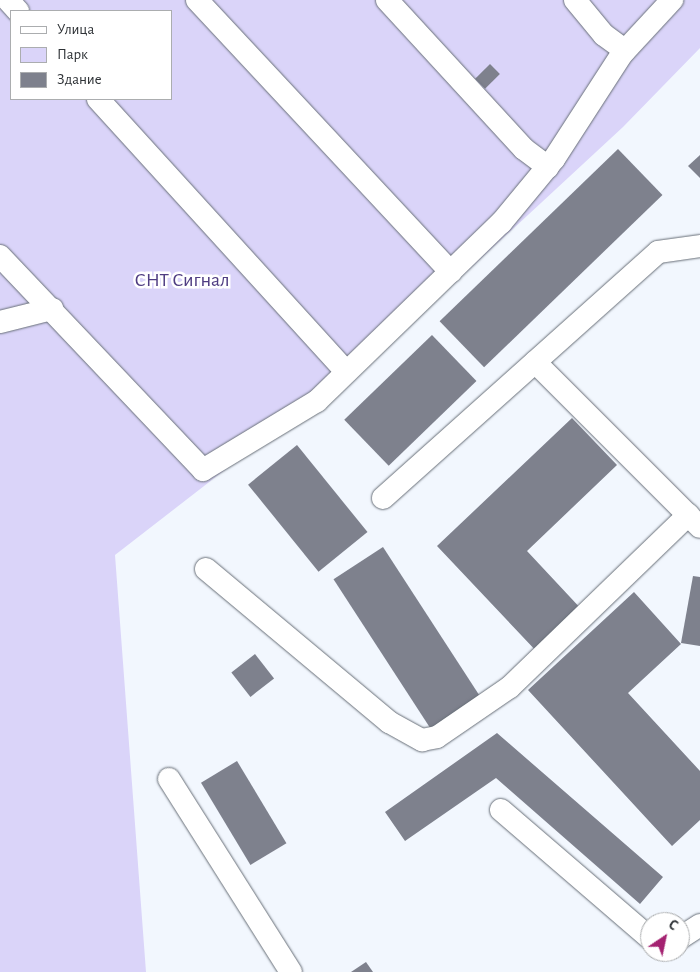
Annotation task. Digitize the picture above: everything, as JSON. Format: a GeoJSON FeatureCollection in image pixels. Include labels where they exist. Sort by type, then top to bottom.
{"type":"FeatureCollection","features":[{"type":"Feature","properties":{"kind":"lane"},"geometry":{"type":"LineString","coordinates":[[8,0],[17,10]]}},
{"type":"Feature","properties":{"kind":"lane"},"geometry":{"type":"LineString","coordinates":[[197,0],[451,272]]}},
{"type":"Feature","properties":{"kind":"lane"},"geometry":{"type":"LineString","coordinates":[[387,0],[524,149],[548,167]]}},
{"type":"Feature","properties":{"kind":"lane"},"geometry":{"type":"LineString","coordinates":[[575,0],[604,35],[625,50]]}},
{"type":"Feature","properties":{"kind":"lane"},"geometry":{"type":"LineString","coordinates":[[0,256],[203,470],[298,416],[451,272],[518,205],[548,167],[625,50],[672,0]]}},
{"type":"Feature","properties":{"kind":"lane"},"geometry":{"type":"LineString","coordinates":[[99,100],[346,372]]}},
{"type":"Feature","properties":{"kind":"lane"},"geometry":{"type":"LineString","coordinates":[[383,498],[658,252],[700,246]]}},
{"type":"Feature","properties":{"kind":"lane"},"geometry":{"type":"LineString","coordinates":[[0,322],[52,309]]}},
{"type":"Feature","properties":{"kind":"lane"},"geometry":{"type":"LineString","coordinates":[[206,568],[389,722],[422,740],[437,737],[510,687],[694,521],[535,362]]}},
{"type":"Feature","properties":{"kind":"lane"},"geometry":{"type":"LineString","coordinates":[[169,778],[291,972]]}},
{"type":"Feature","properties":{"kind":"lane"},"geometry":{"type":"LineString","coordinates":[[501,810],[640,929]]}},
{"type":"Feature","properties":{"kind":"green space","name":"СНТ Сигнал"},"geometry":{"type":"Polygon","coordinates":[[[0,0],[700,0],[700,48],[623,127],[328,400],[226,469],[115,555],[146,972],[0,972],[0,0]]]}},
{"type":"Feature","properties":{"kind":"building"},"geometry":{"type":"Polygon","coordinates":[[[490,64],[500,74],[485,89],[475,79],[490,64]]]}},
{"type":"Feature","properties":{"kind":"building"},"geometry":{"type":"Polygon","coordinates":[[[618,149],[662,195],[484,367],[440,321],[618,149]]]}},
{"type":"Feature","properties":{"kind":"building"},"geometry":{"type":"Polygon","coordinates":[[[700,155],[700,178],[688,166],[700,155]]]}},
{"type":"Feature","properties":{"kind":"building"},"geometry":{"type":"Polygon","coordinates":[[[432,335],[476,381],[389,466],[344,420],[432,335]]]}},
{"type":"Feature","properties":{"kind":"building"},"geometry":{"type":"Polygon","coordinates":[[[572,418],[617,465],[527,551],[584,612],[539,654],[437,546],[572,418]]]}},
{"type":"Feature","properties":{"kind":"building"},"geometry":{"type":"Polygon","coordinates":[[[297,445],[367,532],[319,572],[248,485],[297,445]]]}},
{"type":"Feature","properties":{"kind":"building"},"geometry":{"type":"Polygon","coordinates":[[[383,547],[482,699],[432,731],[334,579],[383,547]]]}},
{"type":"Feature","properties":{"kind":"building"},"geometry":{"type":"Polygon","coordinates":[[[693,576],[700,577],[700,646],[681,643],[693,576]]]}},
{"type":"Feature","properties":{"kind":"building"},"geometry":{"type":"Polygon","coordinates":[[[634,592],[681,644],[628,693],[700,771],[700,820],[672,846],[528,690],[634,592]]]}},
{"type":"Feature","properties":{"kind":"building"},"geometry":{"type":"Polygon","coordinates":[[[255,654],[274,678],[250,697],[231,672],[255,654]]]}},
{"type":"Feature","properties":{"kind":"building"},"geometry":{"type":"Polygon","coordinates":[[[497,733],[663,877],[640,904],[496,778],[405,841],[385,812],[497,733]]]}},
{"type":"Feature","properties":{"kind":"building"},"geometry":{"type":"Polygon","coordinates":[[[237,761],[286,843],[250,865],[201,783],[237,761]]]}},
{"type":"Feature","properties":{"kind":"building"},"geometry":{"type":"Polygon","coordinates":[[[366,962],[373,972],[351,972],[366,962]]]}}]}
